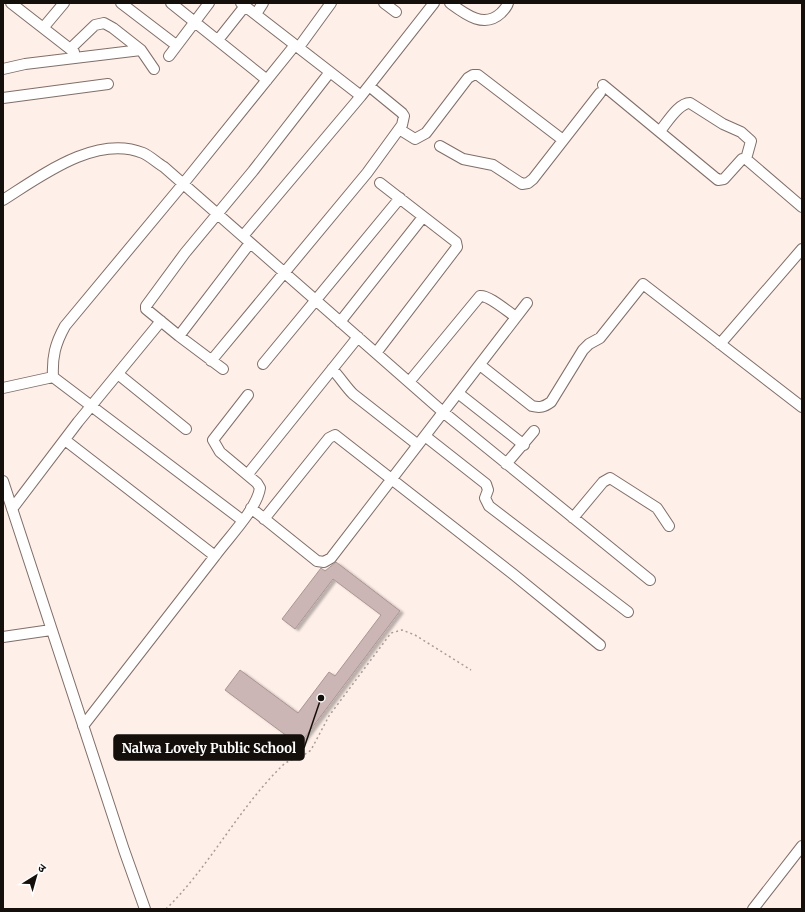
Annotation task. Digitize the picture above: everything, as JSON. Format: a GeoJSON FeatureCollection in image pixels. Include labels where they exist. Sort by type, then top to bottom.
{"type":"FeatureCollection","features":[{"type":"Feature","properties":{"kind":"street"},"geometry":{"type":"LineString","coordinates":[[11,3],[80,57]]}},
{"type":"Feature","properties":{"kind":"street"},"geometry":{"type":"LineString","coordinates":[[43,28],[64,3]]}},
{"type":"Feature","properties":{"kind":"street"},"geometry":{"type":"LineString","coordinates":[[121,3],[176,45]]}},
{"type":"Feature","properties":{"kind":"street"},"geometry":{"type":"LineString","coordinates":[[171,3],[267,80]]}},
{"type":"Feature","properties":{"kind":"street"},"geometry":{"type":"LineString","coordinates":[[168,56],[208,3]]}},
{"type":"Feature","properties":{"kind":"street"},"geometry":{"type":"LineString","coordinates":[[256,14],[263,3]]}},
{"type":"Feature","properties":{"kind":"street"},"geometry":{"type":"LineString","coordinates":[[53,377],[52,360],[55,343],[65,326],[331,3]]}},
{"type":"Feature","properties":{"kind":"street"},"geometry":{"type":"LineString","coordinates":[[384,3],[396,12]]}},
{"type":"Feature","properties":{"kind":"street"},"geometry":{"type":"LineString","coordinates":[[179,336],[246,239],[434,3]]}},
{"type":"Feature","properties":{"kind":"street"},"geometry":{"type":"LineString","coordinates":[[450,3],[466,15],[484,21],[496,17],[504,10],[508,3]]}},
{"type":"Feature","properties":{"kind":"street"},"geometry":{"type":"LineString","coordinates":[[218,40],[243,4],[361,96]]}},
{"type":"Feature","properties":{"kind":"street"},"geometry":{"type":"LineString","coordinates":[[70,49],[100,23],[113,28],[141,50],[154,69]]}},
{"type":"Feature","properties":{"kind":"street"},"geometry":{"type":"LineString","coordinates":[[3,69],[80,57],[141,50]]}},
{"type":"Feature","properties":{"kind":"street"},"geometry":{"type":"LineString","coordinates":[[223,369],[146,309],[147,302],[185,253],[253,171],[330,72]]}},
{"type":"Feature","properties":{"kind":"street"},"geometry":{"type":"LineString","coordinates":[[399,129],[415,139],[426,134],[468,78],[473,75],[478,75],[563,140]]}},
{"type":"Feature","properties":{"kind":"street"},"geometry":{"type":"LineString","coordinates":[[3,98],[108,84]]}},
{"type":"Feature","properties":{"kind":"street"},"geometry":{"type":"LineString","coordinates":[[211,360],[285,273],[366,173],[399,129],[404,120],[402,113],[369,86]]}},
{"type":"Feature","properties":{"kind":"street"},"geometry":{"type":"LineString","coordinates":[[440,146],[463,159],[493,165],[522,184],[528,183],[533,179],[602,89],[660,131],[718,180],[724,179],[742,159],[746,159]]}},
{"type":"Feature","properties":{"kind":"street"},"geometry":{"type":"LineString","coordinates":[[660,131],[680,108],[686,103],[690,102],[723,124],[748,136],[750,141],[746,159]]}},
{"type":"Feature","properties":{"kind":"street"},"geometry":{"type":"LineString","coordinates":[[3,200],[59,164],[102,149],[127,149],[144,154],[164,167],[443,412],[650,580]]}},
{"type":"Feature","properties":{"kind":"street"},"geometry":{"type":"LineString","coordinates":[[746,159],[802,207]]}},
{"type":"Feature","properties":{"kind":"street"},"geometry":{"type":"LineString","coordinates":[[376,353],[457,247],[456,242],[380,183]]}},
{"type":"Feature","properties":{"kind":"street"},"geometry":{"type":"LineString","coordinates":[[263,364],[400,198]]}},
{"type":"Feature","properties":{"kind":"street"},"geometry":{"type":"LineString","coordinates":[[340,322],[423,217]]}},
{"type":"Feature","properties":{"kind":"street"},"geometry":{"type":"LineString","coordinates":[[720,344],[802,249]]}},
{"type":"Feature","properties":{"kind":"street"},"geometry":{"type":"LineString","coordinates":[[480,365],[532,406],[539,408],[544,406],[551,402],[583,350],[600,338],[643,284],[802,407]]}},
{"type":"Feature","properties":{"kind":"street"},"geometry":{"type":"LineString","coordinates":[[409,382],[480,296],[484,295],[491,299],[516,317]]}},
{"type":"Feature","properties":{"kind":"street"},"geometry":{"type":"LineString","coordinates":[[250,508],[317,560],[324,562],[331,558],[527,303]]}},
{"type":"Feature","properties":{"kind":"street"},"geometry":{"type":"LineString","coordinates":[[12,509],[65,440],[161,321]]}},
{"type":"Feature","properties":{"kind":"street"},"geometry":{"type":"LineString","coordinates":[[248,474],[358,337]]}},
{"type":"Feature","properties":{"kind":"street"},"geometry":{"type":"LineString","coordinates":[[332,369],[353,394],[418,445]]}},
{"type":"Feature","properties":{"kind":"street"},"geometry":{"type":"LineString","coordinates":[[118,374],[186,429]]}},
{"type":"Feature","properties":{"kind":"street"},"geometry":{"type":"LineString","coordinates":[[3,388],[53,377],[242,520]]}},
{"type":"Feature","properties":{"kind":"street"},"geometry":{"type":"LineString","coordinates":[[458,393],[524,445]]}},
{"type":"Feature","properties":{"kind":"street"},"geometry":{"type":"LineString","coordinates":[[83,726],[215,556],[259,495],[260,488],[257,483],[220,452],[213,440],[248,395]]}},
{"type":"Feature","properties":{"kind":"street"},"geometry":{"type":"LineString","coordinates":[[506,464],[524,445],[534,431]]}},
{"type":"Feature","properties":{"kind":"street"},"geometry":{"type":"LineString","coordinates":[[264,519],[332,435],[342,438],[392,480],[513,574],[600,645]]}},
{"type":"Feature","properties":{"kind":"street"},"geometry":{"type":"LineString","coordinates":[[425,436],[486,484],[488,490],[485,498],[489,506],[628,612]]}},
{"type":"Feature","properties":{"kind":"street"},"geometry":{"type":"LineString","coordinates":[[65,440],[215,556]]}},
{"type":"Feature","properties":{"kind":"street"},"geometry":{"type":"LineString","coordinates":[[573,518],[603,482],[610,478],[657,508],[669,526]]}},
{"type":"Feature","properties":{"kind":"street"},"geometry":{"type":"LineString","coordinates":[[3,481],[51,630],[145,909]]}},
{"type":"Feature","properties":{"kind":"street"},"geometry":{"type":"LineString","coordinates":[[3,637],[51,630]]}},
{"type":"Feature","properties":{"kind":"street"},"geometry":{"type":"LineString","coordinates":[[753,909],[802,846]]}},
{"type":"Feature","properties":{"kind":"path"},"geometry":{"type":"LineString","coordinates":[[166,909],[188,886],[260,790],[283,765],[293,758],[301,756],[310,750],[329,716],[391,633],[402,630],[415,635],[471,670]]}},
{"type":"Feature","properties":{"kind":"building"},"geometry":{"type":"Polygon","coordinates":[[[336,562],[400,611],[299,745],[225,690],[240,670],[298,713],[329,672],[335,676],[381,615],[333,579],[295,629],[282,619],[321,568],[325,571],[336,562]]]}},
{"type":"Feature","properties":{"kind":"place","name":"Nalwa Lovely Public School"},"geometry":{"type":"Point","coordinates":[321,698]}}]}
